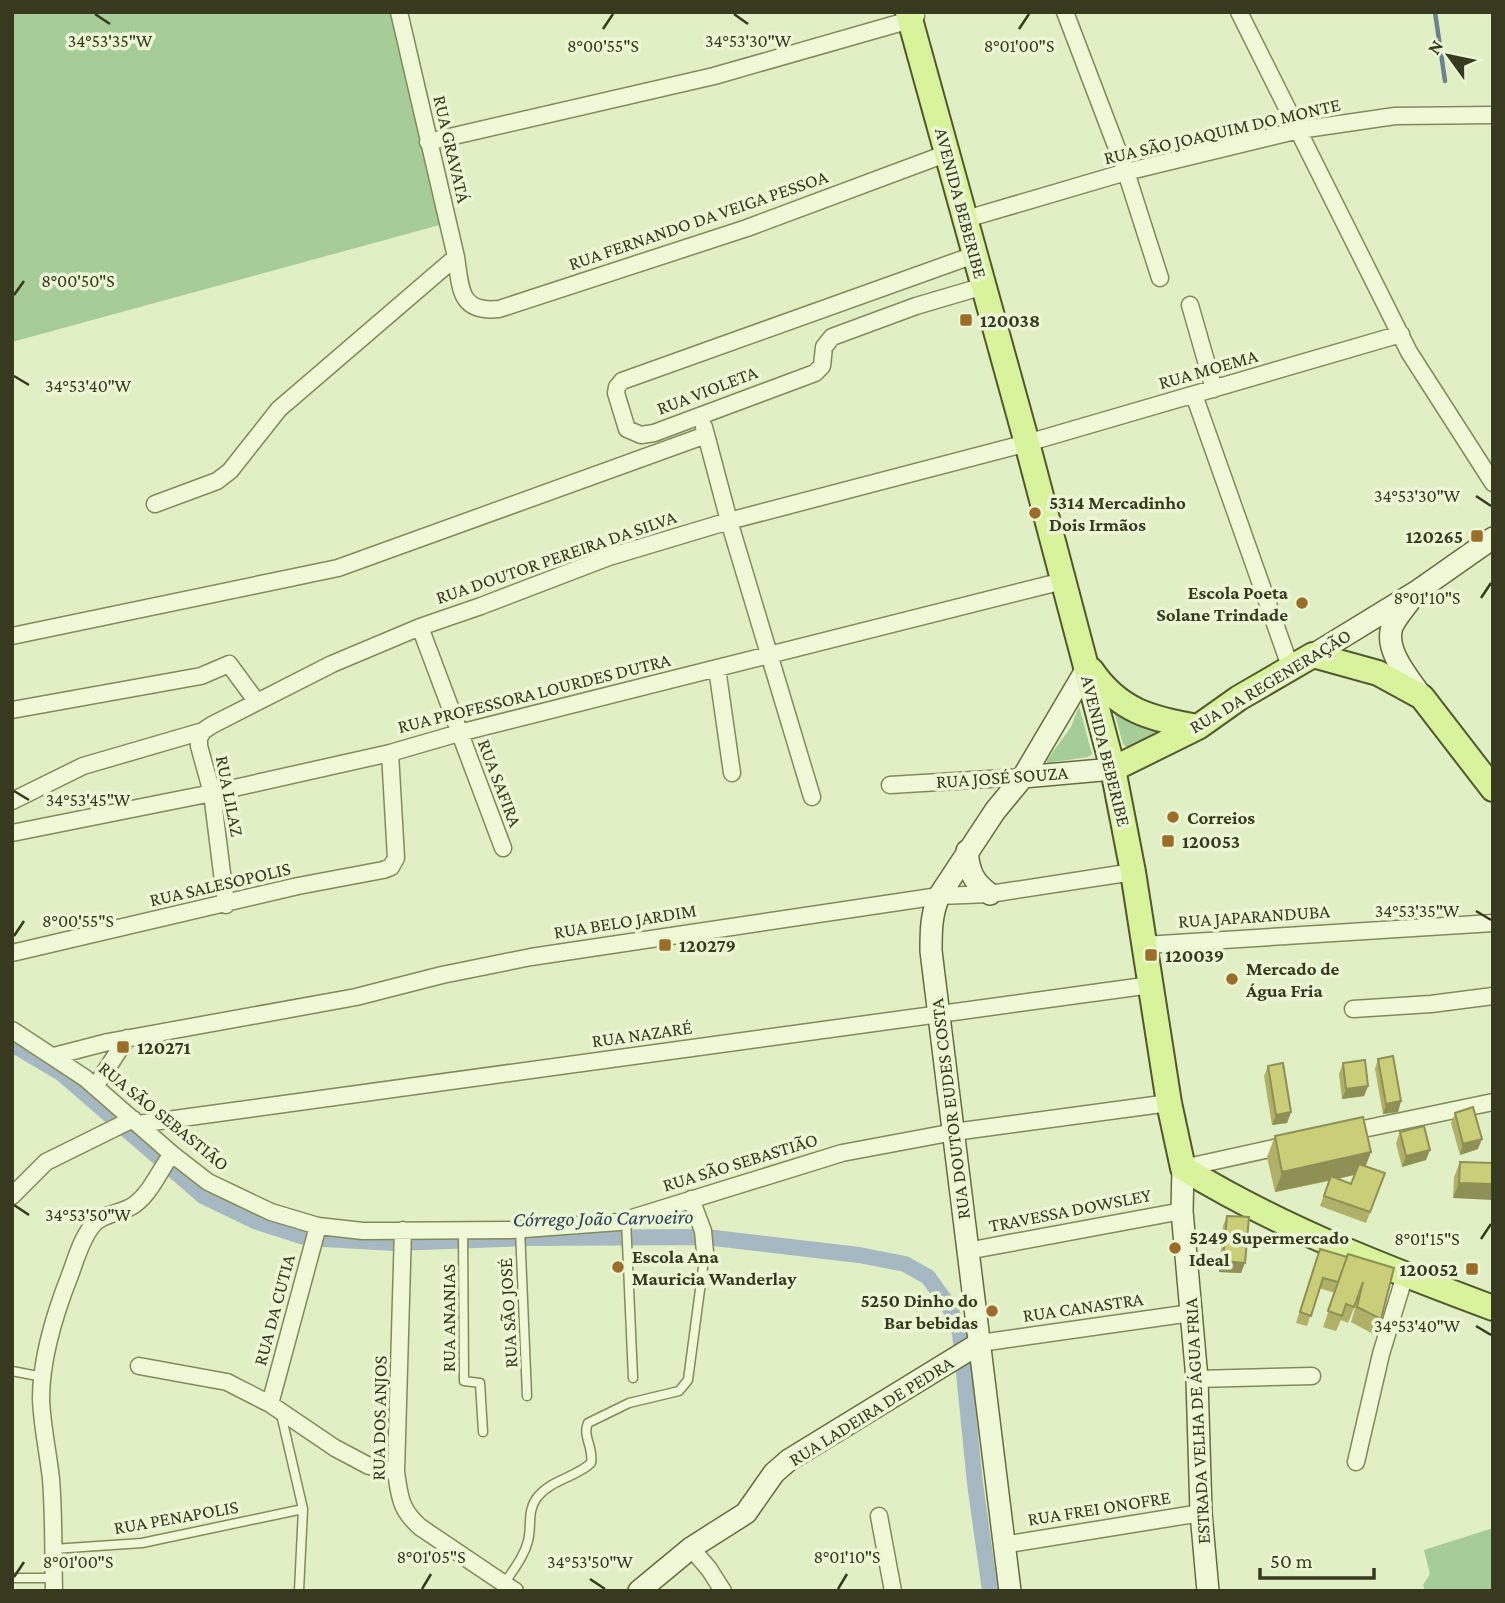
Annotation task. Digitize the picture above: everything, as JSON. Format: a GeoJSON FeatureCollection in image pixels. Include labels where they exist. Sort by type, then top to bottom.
{"type":"FeatureCollection","features":[{"type":"Feature","properties":{"kind":"main road","name":"AVENIDA BEBERIBE"},"geometry":{"type":"LineString","coordinates":[[913,15],[974,255],[1113,769],[1133,872],[1168,1103],[1183,1168]]}},
{"type":"Feature","properties":{"kind":"main road","name":"RUA DA REGENERAÇÃO"},"geometry":{"type":"LineString","coordinates":[[1113,769],[1198,727],[1239,698],[1312,655]]}},
{"type":"Feature","properties":{"kind":"main road"},"geometry":{"type":"LineString","coordinates":[[1312,655],[1378,673],[1422,697],[1493,789]]}},
{"type":"Feature","properties":{"kind":"main road"},"geometry":{"type":"LineString","coordinates":[[1085,664],[1104,689],[1123,704],[1172,722],[1198,727]]}},
{"type":"Feature","properties":{"kind":"main road"},"geometry":{"type":"LineString","coordinates":[[1183,1168],[1266,1216],[1405,1275],[1493,1308]]}},
{"type":"Feature","properties":{"kind":"street","name":"RUA GRAVATÁ"},"geometry":{"type":"LineString","coordinates":[[399,12],[463,296]]}},
{"type":"Feature","properties":{"kind":"street"},"geometry":{"type":"LineString","coordinates":[[1065,12],[1126,172],[1160,278]]}},
{"type":"Feature","properties":{"kind":"street"},"geometry":{"type":"LineString","coordinates":[[1239,12],[1409,352],[1493,483]]}},
{"type":"Feature","properties":{"kind":"street"},"geometry":{"type":"LineString","coordinates":[[428,142],[714,76],[913,15]]}},
{"type":"Feature","properties":{"kind":"street","name":"RUA SÃO JOAQUIM DO MONTE"},"geometry":{"type":"LineString","coordinates":[[966,219],[1126,172],[1300,130],[1395,116],[1493,115]]}},
{"type":"Feature","properties":{"kind":"street","name":"RUA FERNANDO DA VEIGA PESSOA"},"geometry":{"type":"LineString","coordinates":[[463,296],[471,306],[485,310],[499,309],[747,228],[948,153]]}},
{"type":"Feature","properties":{"kind":"street","name":"RUA VIOLETA"},"geometry":{"type":"LineString","coordinates":[[974,255],[621,381],[616,393],[627,429],[633,433],[654,433],[703,425],[815,373],[822,366],[824,347],[832,337],[916,306],[984,286]]}},
{"type":"Feature","properties":{"kind":"street"},"geometry":{"type":"LineString","coordinates":[[155,504],[217,481],[230,471],[279,409],[456,257]]}},
{"type":"Feature","properties":{"kind":"street"},"geometry":{"type":"LineString","coordinates":[[1190,304],[1214,389]]}},
{"type":"Feature","properties":{"kind":"street","name":"RUA MOEMA"},"geometry":{"type":"LineString","coordinates":[[1027,443],[1401,334]]}},
{"type":"Feature","properties":{"kind":"street"},"geometry":{"type":"LineString","coordinates":[[1194,395],[1292,668]]}},
{"type":"Feature","properties":{"kind":"street"},"geometry":{"type":"LineString","coordinates":[[12,636],[338,568],[703,425],[812,797]]}},
{"type":"Feature","properties":{"kind":"street","name":"RUA DOUTOR PEREIRA DA SILVA"},"geometry":{"type":"LineString","coordinates":[[12,801],[83,766],[201,734],[332,664],[420,627],[609,557],[729,521],[1027,443]]}},
{"type":"Feature","properties":{"kind":"street","name":"RUA DA REGENERAÇÃO"},"geometry":{"type":"LineString","coordinates":[[1312,655],[1416,592],[1493,538]]}},
{"type":"Feature","properties":{"kind":"street","name":"RUA PROFESSORA LOURDES DUTRA"},"geometry":{"type":"LineString","coordinates":[[12,833],[212,793],[390,752],[1063,581]]}},
{"type":"Feature","properties":{"kind":"street"},"geometry":{"type":"LineString","coordinates":[[1416,592],[1395,621],[1391,637],[1397,657],[1422,697]]}},
{"type":"Feature","properties":{"kind":"street"},"geometry":{"type":"LineString","coordinates":[[420,627],[458,733]]}},
{"type":"Feature","properties":{"kind":"street"},"geometry":{"type":"LineString","coordinates":[[12,710],[201,676],[229,664],[257,702]]}},
{"type":"Feature","properties":{"kind":"street","name":"RUA DOUTOR EUDES COSTA"},"geometry":{"type":"LineString","coordinates":[[1010,1591],[976,1346],[954,1132],[931,951],[931,929],[933,911],[939,896],[995,811],[1023,778],[1085,664]]}},
{"type":"Feature","properties":{"kind":"street"},"geometry":{"type":"LineString","coordinates":[[717,668],[732,773]]}},
{"type":"Feature","properties":{"kind":"street","name":"RUA SAFIRA"},"geometry":{"type":"LineString","coordinates":[[458,733],[503,848]]}},
{"type":"Feature","properties":{"kind":"street","name":"RUA LILAZ"},"geometry":{"type":"LineString","coordinates":[[201,734],[198,746],[212,793],[226,905]]}},
{"type":"Feature","properties":{"kind":"street","name":"RUA SALESOPOLIS"},"geometry":{"type":"LineString","coordinates":[[12,953],[298,886],[383,870],[394,863],[396,858],[390,752]]}},
{"type":"Feature","properties":{"kind":"street","name":"RUA JOSÉ SOUZA"},"geometry":{"type":"LineString","coordinates":[[890,785],[1023,778],[1113,769]]}},
{"type":"Feature","properties":{"kind":"street"},"geometry":{"type":"LineString","coordinates":[[967,851],[972,878],[990,894]]}},
{"type":"Feature","properties":{"kind":"street","name":"RUA BELO JARDIM"},"geometry":{"type":"LineString","coordinates":[[54,1056],[127,1038],[356,997],[442,975],[531,957],[939,896],[990,894],[1133,872]]}},
{"type":"Feature","properties":{"kind":"street","name":"RUA JAPARANDUBA"},"geometry":{"type":"LineString","coordinates":[[1144,945],[1493,923]]}},
{"type":"Feature","properties":{"kind":"street","name":"RUA NAZARÉ"},"geometry":{"type":"LineString","coordinates":[[12,1196],[46,1162],[135,1122],[612,1060],[816,1030],[940,1016],[1151,985]]}},
{"type":"Feature","properties":{"kind":"street"},"geometry":{"type":"LineString","coordinates":[[1353,1009],[1431,1004],[1493,996]]}},
{"type":"Feature","properties":{"kind":"street","name":"RUA SÃO SEBASTIÃO"},"geometry":{"type":"LineString","coordinates":[[12,1030],[54,1056],[95,1087],[135,1122],[166,1162],[239,1198],[317,1230],[363,1231],[403,1241],[463,1230],[603,1225],[842,1153],[954,1132],[1168,1103]]}},
{"type":"Feature","properties":{"kind":"street"},"geometry":{"type":"LineString","coordinates":[[95,1087],[127,1038]]}},
{"type":"Feature","properties":{"kind":"street"},"geometry":{"type":"LineString","coordinates":[[1332,1135],[1493,1102]]}},
{"type":"Feature","properties":{"kind":"street"},"geometry":{"type":"LineString","coordinates":[[1183,1168],[1305,1141]]}},
{"type":"Feature","properties":{"kind":"street"},"geometry":{"type":"LineString","coordinates":[[53,1584],[51,1481],[41,1398],[47,1352],[64,1290],[86,1234],[96,1221],[135,1204],[147,1193],[166,1162]]}},
{"type":"Feature","properties":{"kind":"street","name":"ESTRADA VELHA DE ÁGUA FRIA"},"geometry":{"type":"LineString","coordinates":[[1183,1168],[1182,1211],[1197,1379],[1201,1513],[1208,1591]]}},
{"type":"Feature","properties":{"kind":"street"},"geometry":{"type":"LineString","coordinates":[[691,1199],[703,1231],[705,1252]]}},
{"type":"Feature","properties":{"kind":"street","name":"TRAVESSA DOWSLEY"},"geometry":{"type":"LineString","coordinates":[[967,1251],[1182,1211]]}},
{"type":"Feature","properties":{"kind":"street","name":"RUA DA CUTIA"},"geometry":{"type":"LineString","coordinates":[[275,1408],[317,1230]]}},
{"type":"Feature","properties":{"kind":"street","name":"RUA DOS ANJOS"},"geometry":{"type":"LineString","coordinates":[[403,1241],[396,1472],[400,1500],[408,1516],[420,1527],[504,1587]]}},
{"type":"Feature","properties":{"kind":"street"},"geometry":{"type":"LineString","coordinates":[[1356,1462],[1381,1353],[1405,1275]]}},
{"type":"Feature","properties":{"kind":"street","name":"RUA CANASTRA"},"geometry":{"type":"LineString","coordinates":[[976,1346],[1191,1313]]}},
{"type":"Feature","properties":{"kind":"street","name":"RUA LADEIRA DE PEDRA"},"geometry":{"type":"LineString","coordinates":[[639,1591],[691,1548],[746,1513],[774,1473],[789,1460],[976,1346]]}},
{"type":"Feature","properties":{"kind":"street"},"geometry":{"type":"LineString","coordinates":[[139,1366],[227,1382],[275,1408],[335,1448],[369,1466],[396,1472]]}},
{"type":"Feature","properties":{"kind":"street"},"geometry":{"type":"LineString","coordinates":[[1197,1379],[1312,1376]]}},
{"type":"Feature","properties":{"kind":"street","name":"RUA FREI ONOFRE"},"geometry":{"type":"LineString","coordinates":[[1003,1545],[1201,1513]]}},
{"type":"Feature","properties":{"kind":"street"},"geometry":{"type":"LineString","coordinates":[[879,1516],[893,1591]]}},
{"type":"Feature","properties":{"kind":"street"},"geometry":{"type":"LineString","coordinates":[[691,1548],[723,1591]]}},
{"type":"Feature","properties":{"kind":"lane"},"geometry":{"type":"LineString","coordinates":[[626,1220],[633,1378]]}},
{"type":"Feature","properties":{"kind":"lane","name":"RUA SÃO JOSÉ"},"geometry":{"type":"LineString","coordinates":[[520,1229],[527,1396]]}},
{"type":"Feature","properties":{"kind":"lane","name":"RUA ANANIAS"},"geometry":{"type":"LineString","coordinates":[[463,1230],[464,1381],[480,1383],[483,1432]]}},
{"type":"Feature","properties":{"kind":"lane"},"geometry":{"type":"LineString","coordinates":[[504,1587],[529,1539],[530,1513],[536,1498],[545,1489],[591,1463],[591,1450],[586,1434],[589,1423],[629,1403],[679,1391],[688,1380],[705,1252]]}},
{"type":"Feature","properties":{"kind":"lane"},"geometry":{"type":"LineString","coordinates":[[12,1371],[43,1377]]}},
{"type":"Feature","properties":{"kind":"lane","name":"RUA DA CUTIA"},"geometry":{"type":"LineString","coordinates":[[275,1408],[303,1508],[299,1591]]}},
{"type":"Feature","properties":{"kind":"lane","name":"RUA PENAPOLIS"},"geometry":{"type":"LineString","coordinates":[[52,1549],[142,1543],[303,1508]]}},
{"type":"Feature","properties":{"kind":"lane"},"geometry":{"type":"LineString","coordinates":[[12,1578],[53,1584]]}},
{"type":"Feature","properties":{"kind":"green space"},"geometry":{"type":"Polygon","coordinates":[[[12,12],[399,12],[447,223],[12,342],[12,12]]]}},
{"type":"Feature","properties":{"kind":"green space"},"geometry":{"type":"Polygon","coordinates":[[[1079,706],[1092,754],[1088,757],[1047,763],[1071,727],[1079,706]]]}},
{"type":"Feature","properties":{"kind":"green space"},"geometry":{"type":"Polygon","coordinates":[[[1114,711],[1142,726],[1168,733],[1129,750],[1123,744],[1114,711]]]}},
{"type":"Feature","properties":{"kind":"green space"},"geometry":{"type":"Polygon","coordinates":[[[1493,1528],[1493,1591],[1425,1591],[1423,1585],[1430,1574],[1424,1550],[1493,1528]]]}},
{"type":"Feature","properties":{"kind":"building"},"geometry":{"type":"Polygon","coordinates":[[[1393,1056],[1401,1101],[1386,1104],[1378,1059],[1393,1056]]]}},
{"type":"Feature","properties":{"kind":"building"},"geometry":{"type":"Polygon","coordinates":[[[1365,1060],[1368,1086],[1346,1089],[1343,1063],[1365,1060]]]}},
{"type":"Feature","properties":{"kind":"building"},"geometry":{"type":"Polygon","coordinates":[[[1283,1063],[1291,1112],[1276,1115],[1268,1066],[1283,1063]]]}},
{"type":"Feature","properties":{"kind":"building"},"geometry":{"type":"Polygon","coordinates":[[[1473,1107],[1482,1139],[1463,1144],[1455,1113],[1473,1107]]]}},
{"type":"Feature","properties":{"kind":"building"},"geometry":{"type":"Polygon","coordinates":[[[1363,1117],[1371,1152],[1282,1172],[1275,1136],[1363,1117]]]}},
{"type":"Feature","properties":{"kind":"building"},"geometry":{"type":"Polygon","coordinates":[[[1424,1126],[1430,1150],[1406,1156],[1400,1132],[1424,1126]]]}},
{"type":"Feature","properties":{"kind":"building"},"geometry":{"type":"Polygon","coordinates":[[[1460,1162],[1493,1163],[1493,1184],[1459,1183],[1460,1162]]]}},
{"type":"Feature","properties":{"kind":"building"},"geometry":{"type":"Polygon","coordinates":[[[1359,1164],[1385,1173],[1370,1212],[1324,1196],[1331,1176],[1351,1184],[1359,1164]]]}},
{"type":"Feature","properties":{"kind":"building"},"geometry":{"type":"Polygon","coordinates":[[[1227,1216],[1249,1217],[1245,1263],[1223,1261],[1227,1216]]]}},
{"type":"Feature","properties":{"kind":"building"},"geometry":{"type":"Polygon","coordinates":[[[1320,1249],[1347,1257],[1338,1282],[1323,1278],[1311,1316],[1300,1312],[1320,1249]]]}},
{"type":"Feature","properties":{"kind":"building"},"geometry":{"type":"Polygon","coordinates":[[[1348,1254],[1394,1268],[1381,1319],[1357,1307],[1363,1282],[1354,1307],[1346,1304],[1342,1316],[1328,1311],[1348,1254]]]}},
{"type":"Feature","properties":{"kind":"waterway"},"geometry":{"type":"LineString","coordinates":[[1435,12],[1445,81]]}},
{"type":"Feature","properties":{"kind":"waterway","name":"Córrego João Carvoeiro"},"geometry":{"type":"LineString","coordinates":[[12,1044],[61,1073],[203,1196],[257,1222],[307,1238],[394,1243],[530,1238],[706,1237],[859,1255],[905,1264],[928,1277],[949,1306],[960,1333],[975,1483],[990,1591]]}},
{"type":"Feature","properties":{"kind":"place","name":"120038"},"geometry":{"type":"Point","coordinates":[966,320]}},
{"type":"Feature","properties":{"kind":"place","name":"5314 Mercadinho Dois Irmãos"},"geometry":{"type":"Point","coordinates":[1035,513]}},
{"type":"Feature","properties":{"kind":"place","name":"120265"},"geometry":{"type":"Point","coordinates":[1477,536]}},
{"type":"Feature","properties":{"kind":"place","name":"Escola Poeta Solane Trindade"},"geometry":{"type":"Point","coordinates":[1302,603]}},
{"type":"Feature","properties":{"kind":"place","name":"Correios"},"geometry":{"type":"Point","coordinates":[1173,817]}},
{"type":"Feature","properties":{"kind":"place","name":"120053"},"geometry":{"type":"Point","coordinates":[1168,841]}},
{"type":"Feature","properties":{"kind":"place","name":"120279"},"geometry":{"type":"Point","coordinates":[665,945]}},
{"type":"Feature","properties":{"kind":"place","name":"120039"},"geometry":{"type":"Point","coordinates":[1151,955]}},
{"type":"Feature","properties":{"kind":"place","name":"Mercado de Água Fria"},"geometry":{"type":"Point","coordinates":[1232,979]}},
{"type":"Feature","properties":{"kind":"place","name":"120271"},"geometry":{"type":"Point","coordinates":[123,1047]}},
{"type":"Feature","properties":{"kind":"place","name":"5249 Supermercado Ideal"},"geometry":{"type":"Point","coordinates":[1175,1248]}},
{"type":"Feature","properties":{"kind":"place","name":"Escola Ana Mauricia Wanderlay"},"geometry":{"type":"Point","coordinates":[618,1267]}},
{"type":"Feature","properties":{"kind":"place","name":"120052"},"geometry":{"type":"Point","coordinates":[1472,1269]}},
{"type":"Feature","properties":{"kind":"place","name":"5250 Dinho do Bar bebidas"},"geometry":{"type":"Point","coordinates":[992,1311]}}]}
